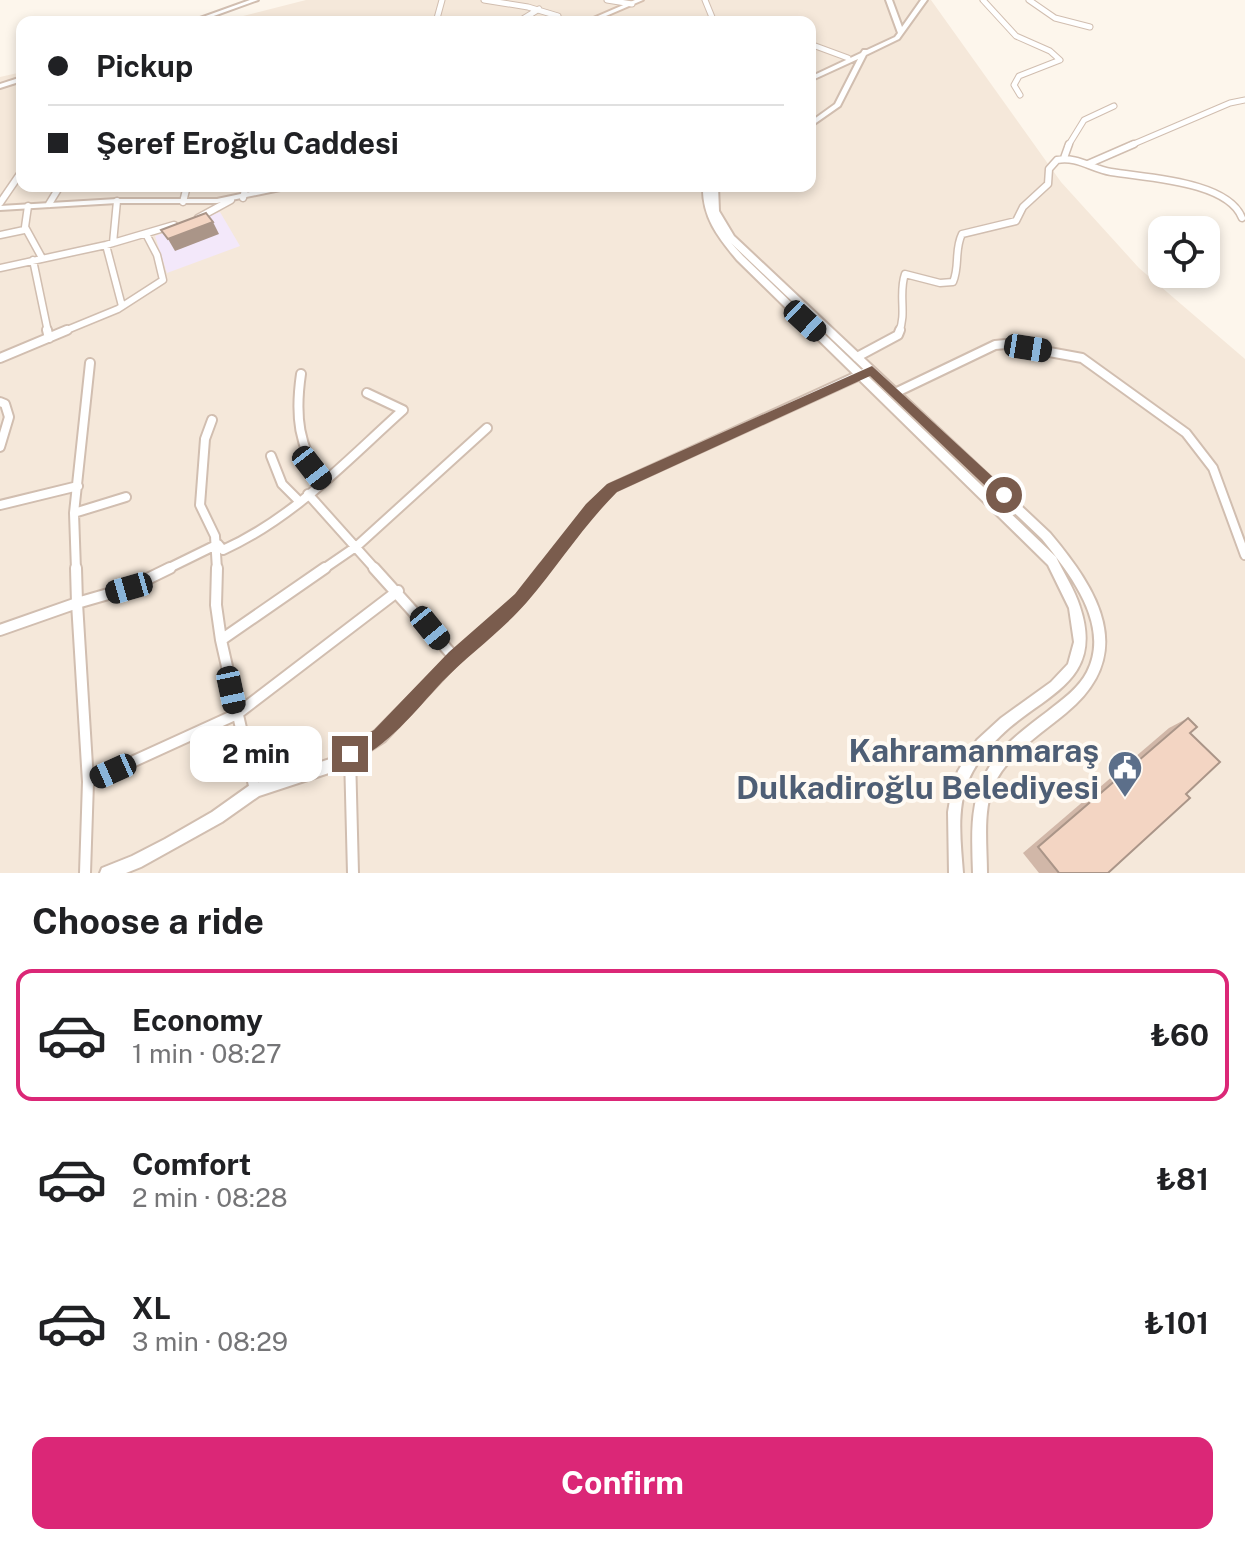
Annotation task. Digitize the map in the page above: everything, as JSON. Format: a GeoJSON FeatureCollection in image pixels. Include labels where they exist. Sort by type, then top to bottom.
{"type":"FeatureCollection","features":[{"type":"Feature","properties":{"kind":"main road"},"geometry":{"type":"LineString","coordinates":[[602,16],[636,2]]}},
{"type":"Feature","properties":{"kind":"street"},"geometry":{"type":"LineString","coordinates":[[209,16],[255,0]]}},
{"type":"Feature","properties":{"kind":"street"},"geometry":{"type":"LineString","coordinates":[[484,0],[539,9],[558,16]]}},
{"type":"Feature","properties":{"kind":"street"},"geometry":{"type":"LineString","coordinates":[[607,0],[636,2]]}},
{"type":"Feature","properties":{"kind":"street"},"geometry":{"type":"LineString","coordinates":[[889,0],[901,34]]}},
{"type":"Feature","properties":{"kind":"street"},"geometry":{"type":"LineString","coordinates":[[816,77],[830,72],[848,58],[901,34],[924,0]]}},
{"type":"Feature","properties":{"kind":"street"},"geometry":{"type":"LineString","coordinates":[[983,0],[1016,36],[1050,51],[1060,60],[1019,76],[1014,85],[1020,95]]}},
{"type":"Feature","properties":{"kind":"street"},"geometry":{"type":"LineString","coordinates":[[1029,0],[1055,18],[1090,27]]}},
{"type":"Feature","properties":{"kind":"street"},"geometry":{"type":"LineString","coordinates":[[528,16],[539,9]]}},
{"type":"Feature","properties":{"kind":"street"},"geometry":{"type":"LineString","coordinates":[[816,46],[848,58]]}},
{"type":"Feature","properties":{"kind":"street"},"geometry":{"type":"LineString","coordinates":[[816,121],[838,105],[865,51]]}},
{"type":"Feature","properties":{"kind":"street"},"geometry":{"type":"LineString","coordinates":[[1088,164],[1236,100],[1245,100]]}},
{"type":"Feature","properties":{"kind":"street"},"geometry":{"type":"LineString","coordinates":[[1064,158],[1066,147],[1076,138],[1084,120],[1114,106]]}},
{"type":"Feature","properties":{"kind":"street"},"geometry":{"type":"LineString","coordinates":[[857,357],[891,341],[902,329],[905,316],[901,291],[905,274],[914,273],[939,284],[953,282],[958,270],[954,253],[962,234],[1016,221],[1023,207],[1048,184],[1052,164],[1064,158],[1107,171],[1169,181],[1213,193],[1234,203],[1242,218]]}},
{"type":"Feature","properties":{"kind":"street"},"geometry":{"type":"LineString","coordinates":[[0,206],[16,181]]}},
{"type":"Feature","properties":{"kind":"street"},"geometry":{"type":"LineString","coordinates":[[49,204],[56,192]]}},
{"type":"Feature","properties":{"kind":"street"},"geometry":{"type":"LineString","coordinates":[[183,202],[186,192]]}},
{"type":"Feature","properties":{"kind":"street"},"geometry":{"type":"LineString","coordinates":[[243,198],[244,192]]}},
{"type":"Feature","properties":{"kind":"street"},"geometry":{"type":"LineString","coordinates":[[0,206],[231,200],[266,192]]}},
{"type":"Feature","properties":{"kind":"street"},"geometry":{"type":"LineString","coordinates":[[707,192],[707,211],[723,239],[866,372],[1052,561],[1073,595],[1081,630],[1079,656],[1063,683],[981,746],[963,776],[953,821],[956,873]]}},
{"type":"Feature","properties":{"kind":"street"},"geometry":{"type":"LineString","coordinates":[[714,192],[715,211],[731,238],[857,357],[866,372],[897,392],[1046,536],[1069,563],[1088,594],[1099,625],[1099,651],[1093,679],[1006,754],[989,779],[980,819],[980,873]]}},
{"type":"Feature","properties":{"kind":"street"},"geometry":{"type":"LineString","coordinates":[[0,268],[146,234],[200,217],[231,200]]}},
{"type":"Feature","properties":{"kind":"street"},"geometry":{"type":"LineString","coordinates":[[117,201],[109,244],[122,306]]}},
{"type":"Feature","properties":{"kind":"street"},"geometry":{"type":"LineString","coordinates":[[28,206],[22,219],[38,259],[49,338]]}},
{"type":"Feature","properties":{"kind":"street"},"geometry":{"type":"LineString","coordinates":[[0,235],[24,230]]}},
{"type":"Feature","properties":{"kind":"street"},"geometry":{"type":"LineString","coordinates":[[0,358],[122,306],[163,280],[157,255],[146,234]]}},
{"type":"Feature","properties":{"kind":"street"},"geometry":{"type":"LineString","coordinates":[[897,392],[995,345],[1006,344],[1082,358],[1186,433],[1201,450],[1213,468],[1245,555]]}},
{"type":"Feature","properties":{"kind":"street"},"geometry":{"type":"LineString","coordinates":[[85,873],[88,782],[74,513],[90,363]]}},
{"type":"Feature","properties":{"kind":"street"},"geometry":{"type":"LineString","coordinates":[[107,873],[170,844],[217,817],[255,790],[336,764],[380,736],[455,658],[520,599],[591,509],[612,488],[866,372]]}},
{"type":"Feature","properties":{"kind":"street"},"geometry":{"type":"LineString","coordinates":[[301,374],[297,431],[312,468],[323,481]]}},
{"type":"Feature","properties":{"kind":"street"},"geometry":{"type":"LineString","coordinates":[[218,544],[223,550],[247,541],[308,494],[403,410],[367,393]]}},
{"type":"Feature","properties":{"kind":"street"},"geometry":{"type":"LineString","coordinates":[[0,402],[5,404],[9,417],[0,447]]}},
{"type":"Feature","properties":{"kind":"street"},"geometry":{"type":"LineString","coordinates":[[212,420],[205,439],[200,505],[210,517],[218,544],[214,619],[255,790]]}},
{"type":"Feature","properties":{"kind":"street"},"geometry":{"type":"LineString","coordinates":[[221,640],[357,546],[487,428]]}},
{"type":"Feature","properties":{"kind":"street"},"geometry":{"type":"LineString","coordinates":[[271,456],[282,484],[299,501]]}},
{"type":"Feature","properties":{"kind":"street"},"geometry":{"type":"LineString","coordinates":[[0,505],[78,486]]}},
{"type":"Feature","properties":{"kind":"street"},"geometry":{"type":"LineString","coordinates":[[308,494],[455,658]]}},
{"type":"Feature","properties":{"kind":"street"},"geometry":{"type":"LineString","coordinates":[[74,513],[126,497]]}},
{"type":"Feature","properties":{"kind":"street"},"geometry":{"type":"LineString","coordinates":[[0,630],[129,588],[218,544]]}},
{"type":"Feature","properties":{"kind":"street"},"geometry":{"type":"LineString","coordinates":[[88,782],[237,714],[398,591]]}},
{"type":"Feature","properties":{"kind":"street"},"geometry":{"type":"LineString","coordinates":[[350,754],[353,873]]}},
{"type":"Feature","properties":{"kind":"shaded area"},"geometry":{"type":"Polygon","coordinates":[[[306,0],[931,0],[1061,182],[1148,276],[1148,288],[1162,288],[1245,359],[1245,873],[0,873],[0,77],[16,73],[16,192],[816,192],[816,16],[243,16],[306,0]]]}},
{"type":"Feature","properties":{"kind":"shaded area"},"geometry":{"type":"Polygon","coordinates":[[[220,212],[240,246],[167,273],[155,236],[220,212]]]}},
{"type":"Feature","properties":{"kind":"building"},"geometry":{"type":"Polygon","coordinates":[[[206,213],[213,222],[168,239],[161,230],[206,213]]]}},
{"type":"Feature","properties":{"kind":"building","name":"Kahramanmaraş Dulkadiroğlu Belediyesi"},"geometry":{"type":"Polygon","coordinates":[[[1188,718],[1197,727],[1190,733],[1220,762],[1186,794],[1190,798],[1108,873],[1059,873],[1038,847],[1188,718]]]}},
{"type":"Feature","properties":{"kind":"place","name":"Kahramanmaraş Dulkadiroğlu Belediyesi"},"geometry":{"type":"Point","coordinates":[1125,799]}},
{"type":"Feature","properties":{"kind":"route"},"geometry":{"type":"LineString","coordinates":[[350,754],[380,736],[455,658],[520,599],[591,509],[612,488],[872,370],[1004,495]]}}]}
